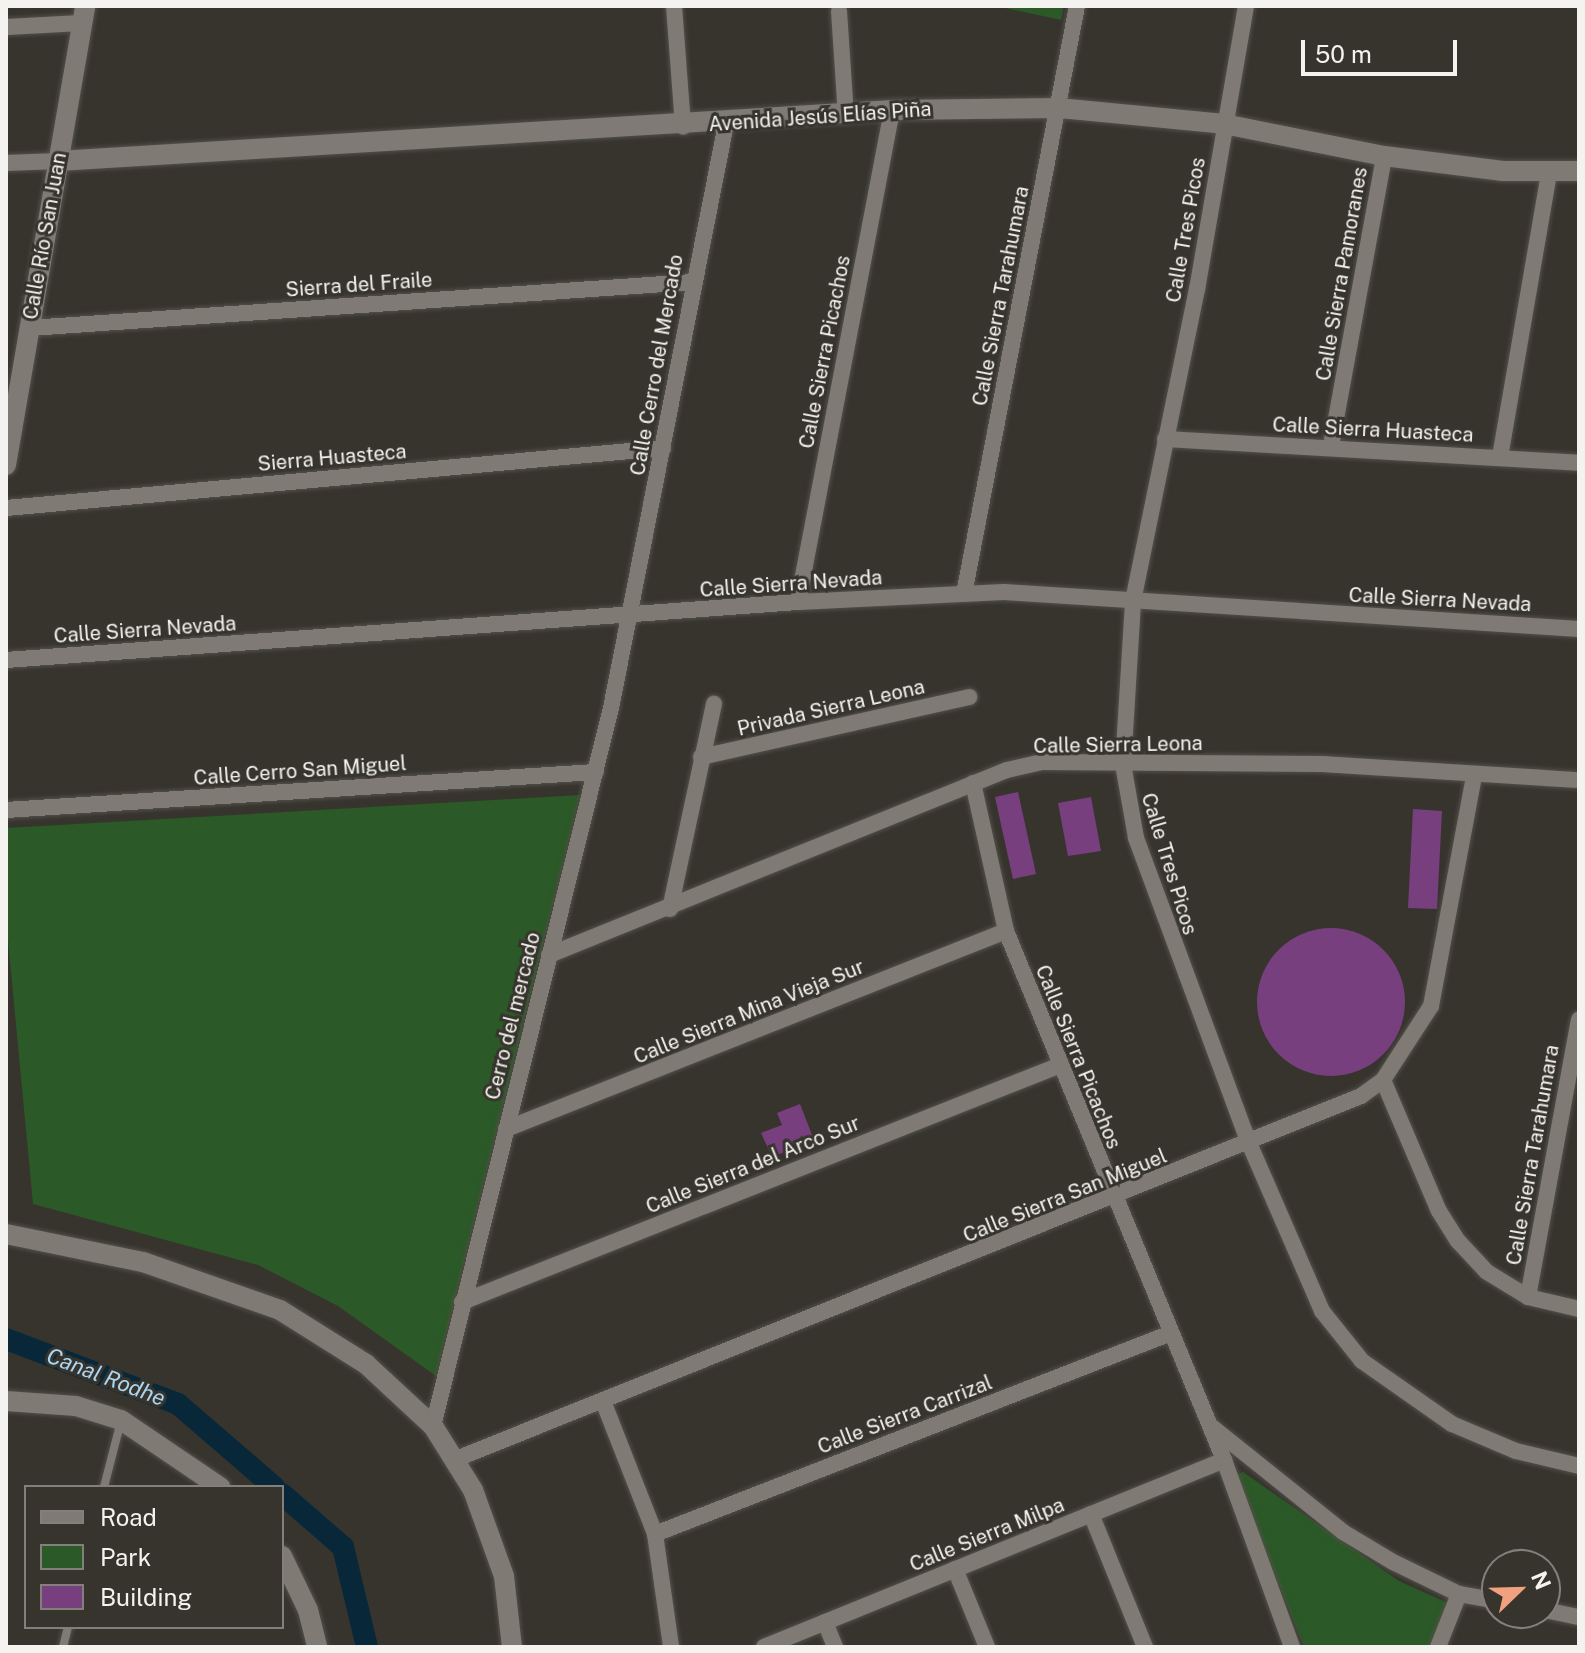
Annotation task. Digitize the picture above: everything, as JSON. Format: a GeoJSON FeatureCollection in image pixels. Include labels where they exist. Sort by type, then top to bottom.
{"type":"FeatureCollection","features":[{"type":"Feature","properties":{"kind":"street"},"geometry":{"type":"LineString","coordinates":[[674,6],[683,127]]}},
{"type":"Feature","properties":{"kind":"street","name":"Calle Sierra Tarahumara"},"geometry":{"type":"LineString","coordinates":[[964,594],[1077,6]]}},
{"type":"Feature","properties":{"kind":"street","name":"Calle Tres Picos"},"geometry":{"type":"LineString","coordinates":[[1246,6],[1133,602],[1123,764],[1136,838],[1155,900],[1249,1143],[1301,1272],[1322,1311],[1362,1361],[1452,1424],[1516,1451],[1579,1466]]}},
{"type":"Feature","properties":{"kind":"street"},"geometry":{"type":"LineString","coordinates":[[839,11],[846,116]]}},
{"type":"Feature","properties":{"kind":"street"},"geometry":{"type":"LineString","coordinates":[[6,27],[83,14]]}},
{"type":"Feature","properties":{"kind":"street","name":"Calle Río San Juan"},"geometry":{"type":"LineString","coordinates":[[6,465],[83,14]]}},
{"type":"Feature","properties":{"kind":"street","name":"Avenida Jesús Elías Piña"},"geometry":{"type":"LineString","coordinates":[[58,161],[683,127],[892,110],[1059,108],[1224,124],[1384,156],[1549,172],[1579,171]]}},
{"type":"Feature","properties":{"kind":"street","name":"Calle Sierra Picachos"},"geometry":{"type":"LineString","coordinates":[[798,602],[892,110]]}},
{"type":"Feature","properties":{"kind":"street","name":"Calle Cerro del Mercado"},"geometry":{"type":"LineString","coordinates":[[631,615],[692,282],[726,124]]}},
{"type":"Feature","properties":{"kind":"street","name":"Calle Sierra Pamoranes"},"geometry":{"type":"LineString","coordinates":[[1331,446],[1384,156]]}},
{"type":"Feature","properties":{"kind":"street"},"geometry":{"type":"LineString","coordinates":[[6,163],[58,161]]}},
{"type":"Feature","properties":{"kind":"street"},"geometry":{"type":"LineString","coordinates":[[1500,457],[1549,172]]}},
{"type":"Feature","properties":{"kind":"street","name":"Sierra del Fraile"},"geometry":{"type":"LineString","coordinates":[[30,328],[692,282]]}},
{"type":"Feature","properties":{"kind":"street","name":"Calle Sierra Huasteca"},"geometry":{"type":"LineString","coordinates":[[1165,439],[1331,446],[1579,463]]}},
{"type":"Feature","properties":{"kind":"street","name":"Sierra Huasteca"},"geometry":{"type":"LineString","coordinates":[[6,508],[663,448]]}},
{"type":"Feature","properties":{"kind":"street","name":"Calle Sierra Nevada"},"geometry":{"type":"LineString","coordinates":[[6,660],[798,602],[964,594],[1579,629]]}},
{"type":"Feature","properties":{"kind":"street","name":"Cerro del mercado"},"geometry":{"type":"LineString","coordinates":[[433,1426],[596,772],[631,615]]}},
{"type":"Feature","properties":{"kind":"street","name":"Privada Sierra Leona"},"geometry":{"type":"LineString","coordinates":[[701,757],[969,697]]}},
{"type":"Feature","properties":{"kind":"street","name":"Privada Sierra Leona"},"geometry":{"type":"LineString","coordinates":[[670,909],[714,704]]}},
{"type":"Feature","properties":{"kind":"street","name":"Calle Sierra Leona"},"geometry":{"type":"LineString","coordinates":[[549,955],[670,909],[973,783],[1043,762],[1322,764],[1474,776],[1579,780]]}},
{"type":"Feature","properties":{"kind":"street","name":"Calle Cerro San Miguel"},"geometry":{"type":"LineString","coordinates":[[6,810],[596,772]]}},
{"type":"Feature","properties":{"kind":"street","name":"Calle Sierra San Miguel"},"geometry":{"type":"LineString","coordinates":[[456,1459],[1114,1199],[1333,1109],[1383,1080],[1431,1006],[1439,980],[1474,776]]}},
{"type":"Feature","properties":{"kind":"street","name":"Calle Sierra Picachos"},"geometry":{"type":"LineString","coordinates":[[973,783],[1006,931],[1058,1066],[1224,1460],[1292,1647]]}},
{"type":"Feature","properties":{"kind":"street","name":"Calle Sierra Mina Vieja Sur"},"geometry":{"type":"LineString","coordinates":[[506,1129],[1006,931]]}},
{"type":"Feature","properties":{"kind":"street","name":"Calle Sierra Tarahumara"},"geometry":{"type":"LineString","coordinates":[[1528,1297],[1579,1020]]}},
{"type":"Feature","properties":{"kind":"street","name":"Calle Sierra del Arco Sur"},"geometry":{"type":"LineString","coordinates":[[462,1302],[1058,1066]]}},
{"type":"Feature","properties":{"kind":"street"},"geometry":{"type":"LineString","coordinates":[[1383,1080],[1439,1211],[1458,1241],[1487,1272],[1528,1297],[1579,1309]]}},
{"type":"Feature","properties":{"kind":"street"},"geometry":{"type":"LineString","coordinates":[[6,1234],[143,1262],[280,1310],[366,1364],[433,1426],[456,1459],[497,1547],[512,1647]]}},
{"type":"Feature","properties":{"kind":"street","name":"Calle Sierra Carrizal"},"geometry":{"type":"LineString","coordinates":[[655,1534],[1171,1333]]}},
{"type":"Feature","properties":{"kind":"street"},"geometry":{"type":"LineString","coordinates":[[6,1401],[76,1406],[121,1420],[217,1485]]}},
{"type":"Feature","properties":{"kind":"street"},"geometry":{"type":"LineString","coordinates":[[603,1401],[655,1534],[671,1647]]}},
{"type":"Feature","properties":{"kind":"street","name":"Calle Sierra Picachos"},"geometry":{"type":"LineString","coordinates":[[1210,1426],[1343,1532],[1459,1594],[1481,1598]]}},
{"type":"Feature","properties":{"kind":"street","name":"Calle Sierra Milpa"},"geometry":{"type":"LineString","coordinates":[[764,1647],[1224,1460]]}},
{"type":"Feature","properties":{"kind":"street"},"geometry":{"type":"LineString","coordinates":[[1091,1514],[1145,1647]]}},
{"type":"Feature","properties":{"kind":"street"},"geometry":{"type":"LineString","coordinates":[[284,1560],[308,1610],[317,1647]]}},
{"type":"Feature","properties":{"kind":"street"},"geometry":{"type":"LineString","coordinates":[[955,1569],[987,1647]]}},
{"type":"Feature","properties":{"kind":"street"},"geometry":{"type":"LineString","coordinates":[[1438,1647],[1459,1594]]}},
{"type":"Feature","properties":{"kind":"street"},"geometry":{"type":"LineString","coordinates":[[825,1622],[835,1647]]}},
{"type":"Feature","properties":{"kind":"lane"},"geometry":{"type":"LineString","coordinates":[[105,1485],[121,1420]]}},
{"type":"Feature","properties":{"kind":"green space"},"geometry":{"type":"Polygon","coordinates":[[[996,6],[1064,6],[1061,20],[996,6]]]}},
{"type":"Feature","properties":{"kind":"green space"},"geometry":{"type":"Polygon","coordinates":[[[580,795],[436,1376],[338,1306],[258,1265],[33,1204],[6,919],[6,828],[580,795]]]}},
{"type":"Feature","properties":{"kind":"green space"},"geometry":{"type":"Polygon","coordinates":[[[1243,1472],[1399,1581],[1448,1603],[1429,1647],[1304,1647],[1235,1475],[1243,1472]]]}},
{"type":"Feature","properties":{"kind":"building"},"geometry":{"type":"Polygon","coordinates":[[[1018,792],[1036,874],[1013,879],[995,797],[1018,792]]]}},
{"type":"Feature","properties":{"kind":"building"},"geometry":{"type":"Polygon","coordinates":[[[1091,797],[1101,851],[1068,856],[1058,803],[1091,797]]]}},
{"type":"Feature","properties":{"kind":"building"},"geometry":{"type":"Polygon","coordinates":[[[1413,809],[1442,811],[1437,909],[1408,908],[1413,809]]]}},
{"type":"Feature","properties":{"kind":"building"},"geometry":{"type":"Polygon","coordinates":[[[1331,928],[1359,933],[1384,949],[1400,974],[1405,1002],[1400,1030],[1384,1055],[1359,1071],[1331,1076],[1303,1071],[1278,1055],[1262,1030],[1257,1002],[1262,974],[1278,949],[1303,933],[1331,928]]]}},
{"type":"Feature","properties":{"kind":"building"},"geometry":{"type":"Polygon","coordinates":[[[800,1104],[814,1140],[772,1157],[761,1133],[782,1125],[777,1113],[800,1104]]]}},
{"type":"Feature","properties":{"kind":"waterway","name":"Canal Rodhe"},"geometry":{"type":"LineString","coordinates":[[6,1339],[178,1404],[272,1485]]}},
{"type":"Feature","properties":{"kind":"waterway","name":"Canal Rodhe"},"geometry":{"type":"LineString","coordinates":[[284,1496],[343,1547],[367,1647]]}}]}
